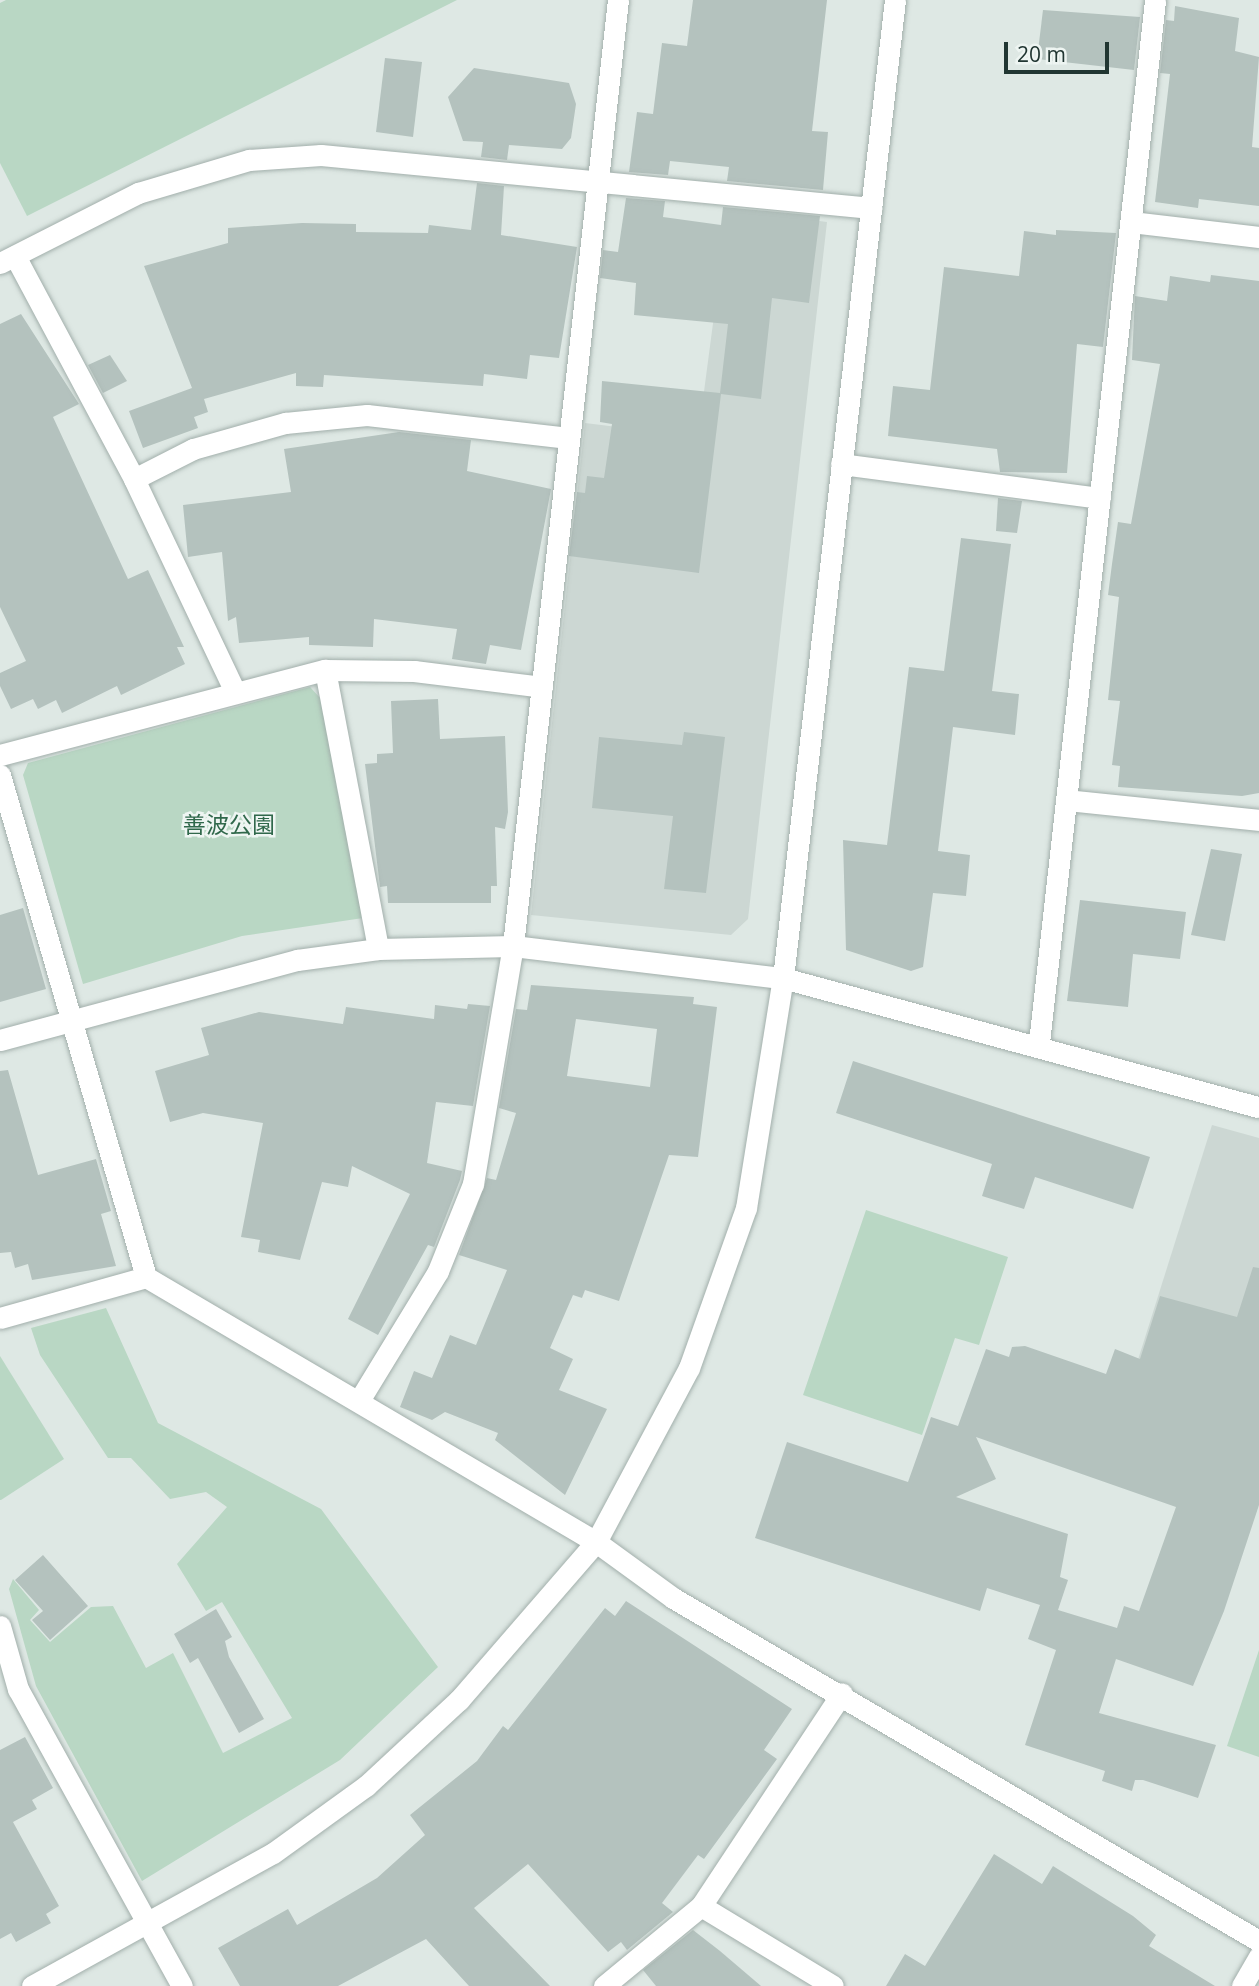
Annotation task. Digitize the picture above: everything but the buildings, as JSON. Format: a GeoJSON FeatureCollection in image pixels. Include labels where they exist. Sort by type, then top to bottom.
{"type":"FeatureCollection","features":[{"type":"Feature","properties":{"kind":"street"},"geometry":{"type":"LineString","coordinates":[[360,1399],[438,1271],[473,1184],[513,946],[618,0]]}},
{"type":"Feature","properties":{"kind":"street"},"geometry":{"type":"LineString","coordinates":[[32,1986],[273,1853],[366,1786],[460,1700],[596,1542],[689,1368],[746,1208],[783,978],[895,0]]}},
{"type":"Feature","properties":{"kind":"street"},"geometry":{"type":"LineString","coordinates":[[1039,1043],[1155,0]]}},
{"type":"Feature","properties":{"kind":"street"},"geometry":{"type":"LineString","coordinates":[[234,690],[134,479],[8,259],[138,193],[250,160],[321,155],[871,208]]}},
{"type":"Feature","properties":{"kind":"street"},"geometry":{"type":"LineString","coordinates":[[1130,222],[1259,237]]}},
{"type":"Feature","properties":{"kind":"street"},"geometry":{"type":"LineString","coordinates":[[134,479],[193,449],[285,423],[367,415],[569,438]]}},
{"type":"Feature","properties":{"kind":"street"},"geometry":{"type":"LineString","coordinates":[[841,464],[1100,498]]}},
{"type":"Feature","properties":{"kind":"street"},"geometry":{"type":"LineString","coordinates":[[0,755],[234,690],[325,670],[414,671],[541,687]]}},
{"type":"Feature","properties":{"kind":"street"},"geometry":{"type":"LineString","coordinates":[[325,670],[378,949]]}},
{"type":"Feature","properties":{"kind":"street"},"geometry":{"type":"LineString","coordinates":[[0,775],[73,1018],[146,1277],[360,1399],[596,1542],[673,1598],[842,1693],[1259,1941]]}},
{"type":"Feature","properties":{"kind":"street"},"geometry":{"type":"LineString","coordinates":[[1066,800],[1259,820]]}},
{"type":"Feature","properties":{"kind":"street"},"geometry":{"type":"LineString","coordinates":[[0,1040],[73,1018],[297,960],[378,949],[513,946],[783,978],[1039,1043],[1259,1107]]}},
{"type":"Feature","properties":{"kind":"street"},"geometry":{"type":"LineString","coordinates":[[0,1318],[146,1277]]}},
{"type":"Feature","properties":{"kind":"street"},"geometry":{"type":"LineString","coordinates":[[0,1626],[9,1694],[183,1986]]}},
{"type":"Feature","properties":{"kind":"street"},"geometry":{"type":"LineString","coordinates":[[604,1986],[701,1906],[842,1693]]}},
{"type":"Feature","properties":{"kind":"street"},"geometry":{"type":"LineString","coordinates":[[701,1906],[833,1986]]}},
{"type":"Feature","properties":{"kind":"street"},"geometry":{"type":"LineString","coordinates":[[1242,1986],[1259,1957]]}},
{"type":"Feature","properties":{"kind":"shaded area"},"geometry":{"type":"Polygon","coordinates":[[[779,216],[827,222],[748,919],[731,935],[531,915],[585,423],[698,437],[717,293],[779,216]]]}},
{"type":"Feature","properties":{"kind":"shaded area"},"geometry":{"type":"Polygon","coordinates":[[[1212,1125],[1259,1138],[1259,1404],[1137,1363],[1212,1125]]]}},
{"type":"Feature","properties":{"kind":"green space"},"geometry":{"type":"Polygon","coordinates":[[[6,0],[457,0],[27,216],[0,163],[0,3],[6,0]]]}},
{"type":"Feature","properties":{"kind":"green space","name":"善波公園"},"geometry":{"type":"Polygon","coordinates":[[[310,687],[321,699],[363,918],[242,936],[83,984],[23,775],[28,763],[310,687]]]}},
{"type":"Feature","properties":{"kind":"green space"},"geometry":{"type":"Polygon","coordinates":[[[866,1210],[1008,1257],[979,1345],[955,1338],[922,1435],[803,1395],[866,1210]]]}},
{"type":"Feature","properties":{"kind":"green space"},"geometry":{"type":"Polygon","coordinates":[[[106,1308],[158,1423],[321,1509],[438,1667],[340,1760],[142,1881],[36,1686],[9,1589],[13,1579],[39,1610],[30,1620],[50,1642],[91,1607],[113,1606],[146,1668],[173,1653],[223,1753],[292,1718],[222,1602],[206,1611],[177,1564],[227,1507],[206,1492],[170,1499],[131,1458],[108,1458],[40,1355],[31,1328],[106,1308]]]}},
{"type":"Feature","properties":{"kind":"green space"},"geometry":{"type":"Polygon","coordinates":[[[0,1356],[64,1459],[1,1500],[0,1500],[0,1356]]]}},
{"type":"Feature","properties":{"kind":"green space"},"geometry":{"type":"Polygon","coordinates":[[[1259,1650],[1259,1757],[1227,1746],[1259,1650]]]}}]}
